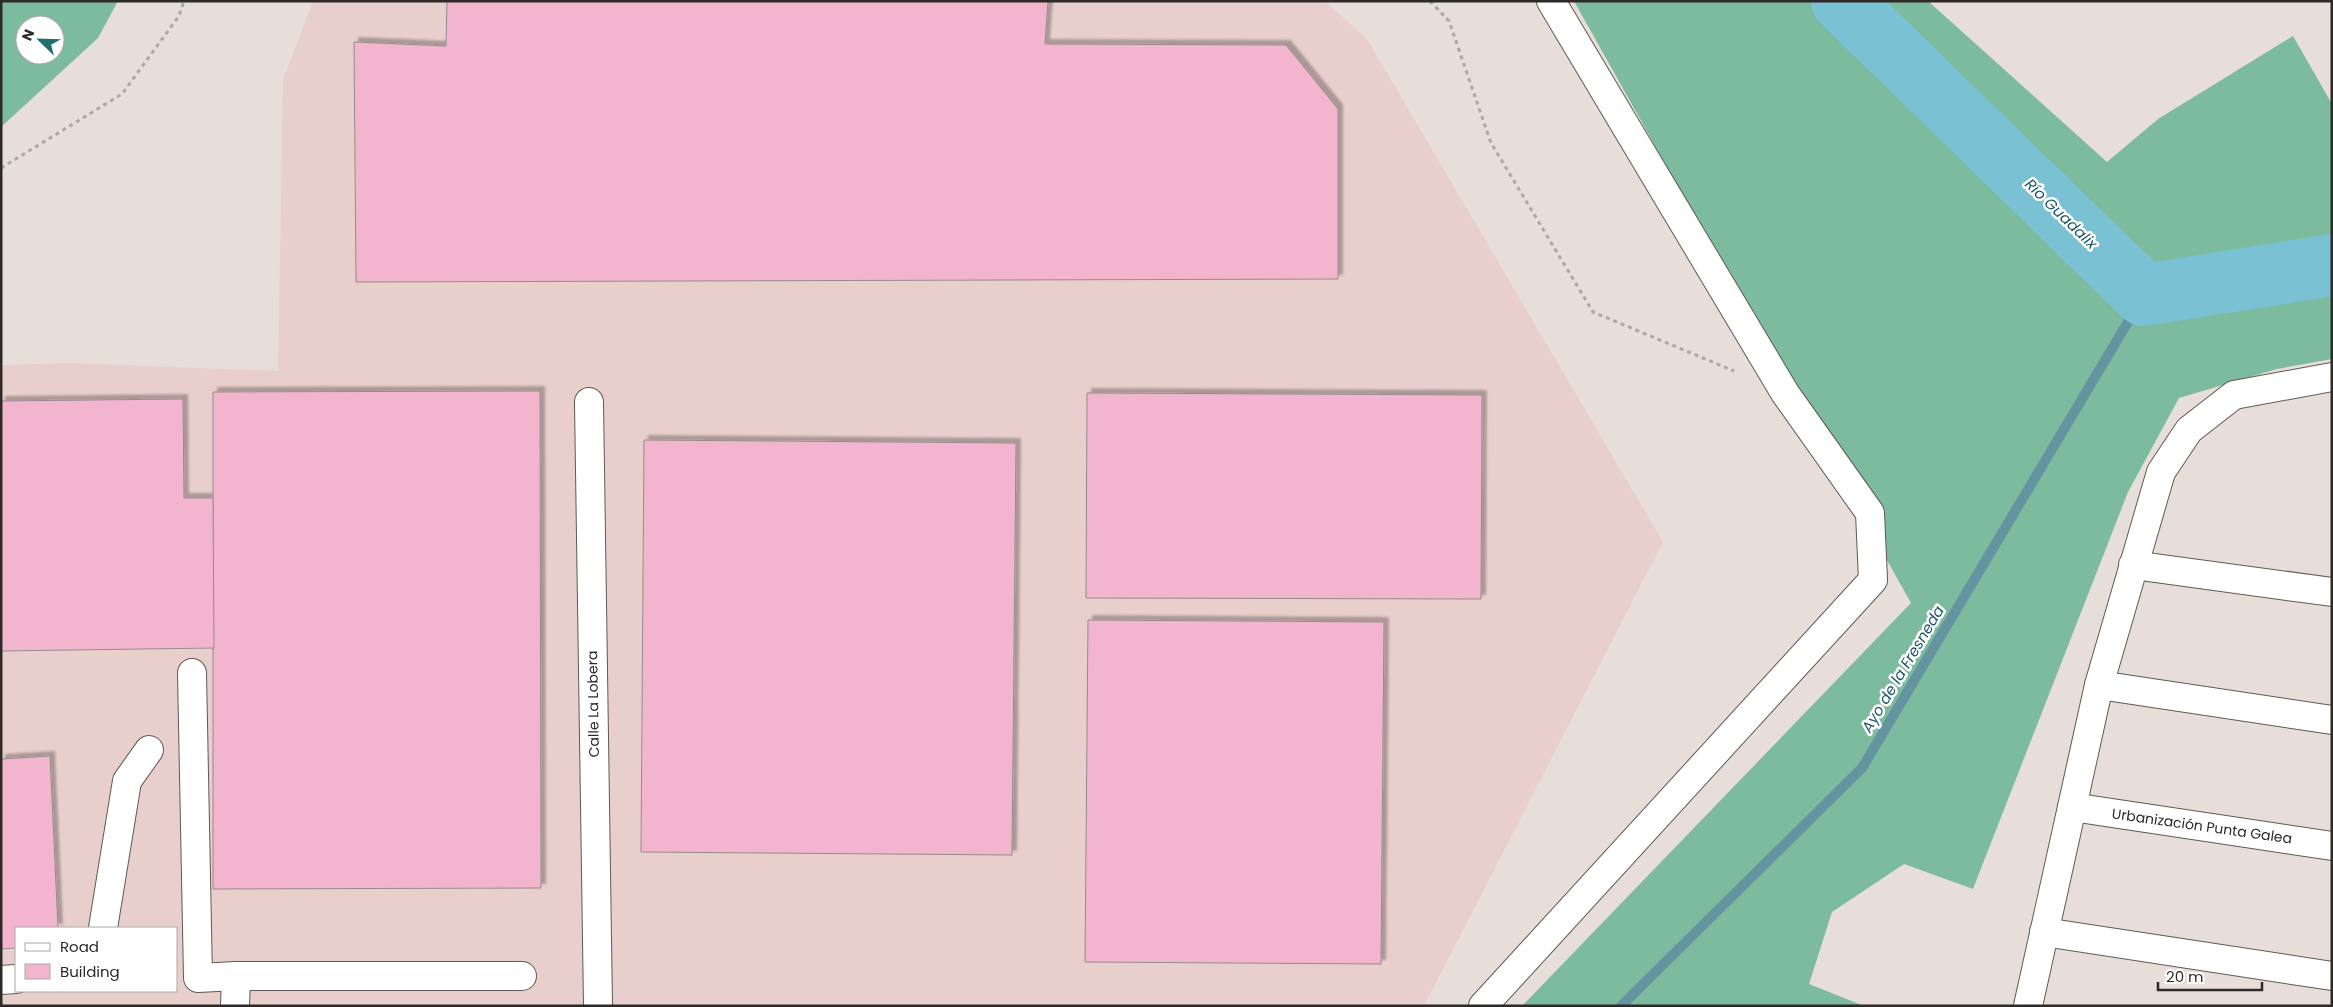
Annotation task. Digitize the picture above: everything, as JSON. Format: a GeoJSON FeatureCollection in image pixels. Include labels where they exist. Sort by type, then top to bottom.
{"type":"FeatureCollection","features":[{"type":"Feature","properties":{"kind":"street"},"geometry":{"type":"LineString","coordinates":[[1483,1006],[1873,580],[1870,513],[1786,393],[1551,1]]}},
{"type":"Feature","properties":{"kind":"street"},"geometry":{"type":"LineString","coordinates":[[2028,1006],[2100,685],[2161,472],[2189,430],[2234,395],[2332,377]]}},
{"type":"Feature","properties":{"kind":"street","name":"Calle La Lobera"},"geometry":{"type":"LineString","coordinates":[[589,402],[598,1006]]}},
{"type":"Feature","properties":{"kind":"street"},"geometry":{"type":"LineString","coordinates":[[2133,565],[2332,592]]}},
{"type":"Feature","properties":{"kind":"street"},"geometry":{"type":"LineString","coordinates":[[192,673],[198,978],[236,976],[522,976]]}},
{"type":"Feature","properties":{"kind":"street"},"geometry":{"type":"LineString","coordinates":[[2100,685],[2332,720]]}},
{"type":"Feature","properties":{"kind":"street"},"geometry":{"type":"LineString","coordinates":[[103,927],[127,782],[149,750]]}},
{"type":"Feature","properties":{"kind":"street","name":"Urbanización Punta Galea"},"geometry":{"type":"LineString","coordinates":[[2072,807],[2332,846]]}},
{"type":"Feature","properties":{"kind":"street"},"geometry":{"type":"LineString","coordinates":[[2044,932],[2332,976]]}},
{"type":"Feature","properties":{"kind":"street"},"geometry":{"type":"LineString","coordinates":[[235,1006],[236,976]]}},
{"type":"Feature","properties":{"kind":"street"},"geometry":{"type":"LineString","coordinates":[[1,980],[15,979]]}},
{"type":"Feature","properties":{"kind":"path"},"geometry":{"type":"LineString","coordinates":[[1,168],[122,94],[179,16],[184,1]]}},
{"type":"Feature","properties":{"kind":"path"},"geometry":{"type":"LineString","coordinates":[[1430,1],[1449,21],[1491,143],[1593,312],[1740,374]]}},
{"type":"Feature","properties":{"kind":"shaded area"},"geometry":{"type":"Polygon","coordinates":[[[313,1],[1325,1],[1367,39],[1663,542],[1424,1006],[1,1006],[1,365],[70,363],[278,371],[283,80],[313,1]]]}},
{"type":"Feature","properties":{"kind":"green space"},"geometry":{"type":"Polygon","coordinates":[[[1,1],[118,1],[98,38],[1,127],[1,1]]]}},
{"type":"Feature","properties":{"kind":"green space"},"geometry":{"type":"Polygon","coordinates":[[[1574,1],[1928,1],[2107,162],[2158,119],[2293,36],[2332,104],[2332,359],[2277,369],[2179,398],[2128,492],[1973,889],[1904,864],[1832,912],[1809,984],[1864,1006],[1522,1006],[1911,603],[1574,1]]]}},
{"type":"Feature","properties":{"kind":"building"},"geometry":{"type":"Polygon","coordinates":[[[447,1],[1048,1],[1045,44],[1286,45],[1338,109],[1338,279],[356,282],[354,42],[446,46],[447,1]]]}},
{"type":"Feature","properties":{"kind":"building"},"geometry":{"type":"Polygon","coordinates":[[[540,391],[541,888],[213,889],[213,392],[540,391]]]}},
{"type":"Feature","properties":{"kind":"building"},"geometry":{"type":"Polygon","coordinates":[[[1087,393],[1482,395],[1481,599],[1086,598],[1087,393]]]}},
{"type":"Feature","properties":{"kind":"building"},"geometry":{"type":"Polygon","coordinates":[[[183,399],[184,498],[213,498],[214,648],[1,651],[1,401],[183,399]]]}},
{"type":"Feature","properties":{"kind":"building"},"geometry":{"type":"Polygon","coordinates":[[[644,440],[1016,443],[1012,855],[641,852],[644,440]]]}},
{"type":"Feature","properties":{"kind":"building"},"geometry":{"type":"Polygon","coordinates":[[[1088,620],[1384,622],[1381,964],[1085,962],[1088,620]]]}},
{"type":"Feature","properties":{"kind":"building"},"geometry":{"type":"Polygon","coordinates":[[[50,756],[58,927],[15,927],[15,948],[1,949],[1,759],[50,756]]]}},
{"type":"Feature","properties":{"kind":"waterway","name":"Río Guadalix"},"geometry":{"type":"LineString","coordinates":[[1842,1],[2144,295],[2332,265]]}},
{"type":"Feature","properties":{"kind":"waterway","name":"Ayo de la Fresneda"},"geometry":{"type":"LineString","coordinates":[[1621,1006],[1862,768],[2144,295]]}}]}
